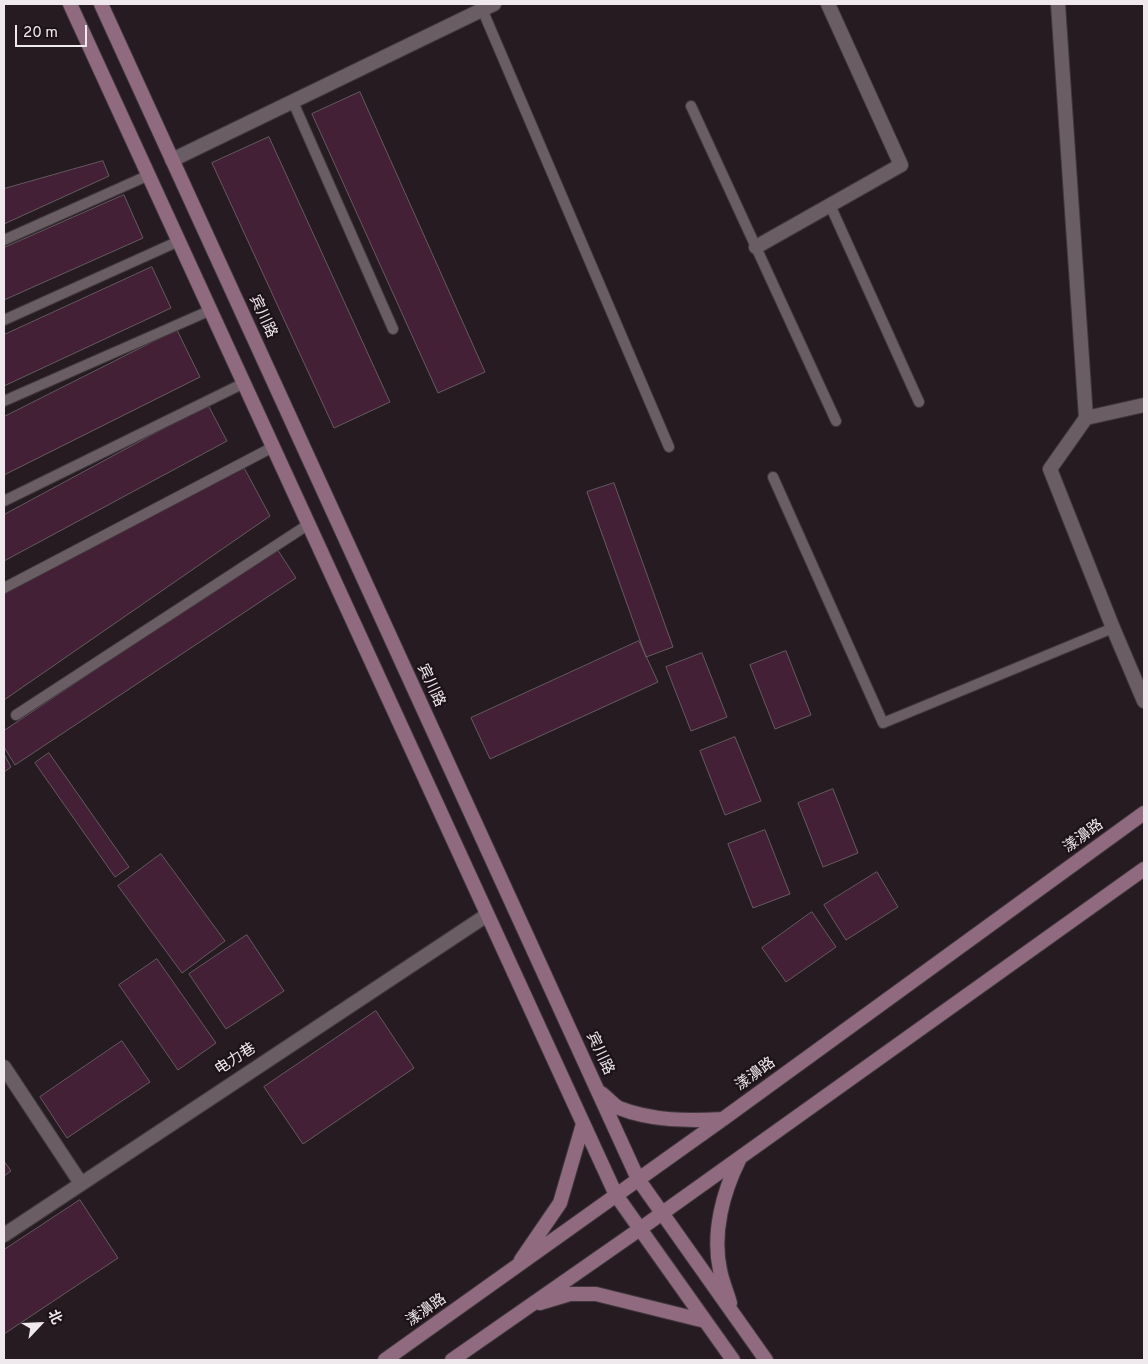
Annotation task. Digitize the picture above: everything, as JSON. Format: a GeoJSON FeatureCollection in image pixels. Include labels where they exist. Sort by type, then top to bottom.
{"type":"FeatureCollection","features":[{"type":"Feature","properties":{"kind":"main road"},"geometry":{"type":"LineString","coordinates":[[70,4],[616,1195],[733,1360]]}},
{"type":"Feature","properties":{"kind":"main road","name":"宾川路"},"geometry":{"type":"LineString","coordinates":[[100,4],[638,1179],[766,1360]]}},
{"type":"Feature","properties":{"kind":"main road","name":"漾濞路"},"geometry":{"type":"LineString","coordinates":[[385,1360],[723,1119],[1144,813]]}},
{"type":"Feature","properties":{"kind":"main road"},"geometry":{"type":"LineString","coordinates":[[452,1360],[640,1230],[1144,869]]}},
{"type":"Feature","properties":{"kind":"main road"},"geometry":{"type":"LineString","coordinates":[[596,1088],[618,1107],[653,1117],[678,1121],[723,1119]]}},
{"type":"Feature","properties":{"kind":"main road"},"geometry":{"type":"LineString","coordinates":[[516,1267],[560,1203],[569,1180],[583,1124]]}},
{"type":"Feature","properties":{"kind":"main road"},"geometry":{"type":"LineString","coordinates":[[734,1315],[719,1269],[719,1234],[726,1186],[740,1157]]}},
{"type":"Feature","properties":{"kind":"main road"},"geometry":{"type":"LineString","coordinates":[[527,1307],[570,1294],[596,1294],[706,1321]]}},
{"type":"Feature","properties":{"kind":"street"},"geometry":{"type":"LineString","coordinates":[[756,247],[901,165],[828,4]]}},
{"type":"Feature","properties":{"kind":"street"},"geometry":{"type":"LineString","coordinates":[[1058,4],[1086,418],[1050,470],[1112,628],[1144,701]]}},
{"type":"Feature","properties":{"kind":"street"},"geometry":{"type":"LineString","coordinates":[[172,160],[488,7]]}},
{"type":"Feature","properties":{"kind":"street"},"geometry":{"type":"LineString","coordinates":[[1086,418],[1144,405]]}},
{"type":"Feature","properties":{"kind":"street","name":"电力巷"},"geometry":{"type":"LineString","coordinates":[[4,1235],[80,1182],[487,914]]}},
{"type":"Feature","properties":{"kind":"street"},"geometry":{"type":"LineString","coordinates":[[4,1066],[80,1182]]}},
{"type":"Feature","properties":{"kind":"lane"},"geometry":{"type":"LineString","coordinates":[[488,7],[669,447]]}},
{"type":"Feature","properties":{"kind":"lane"},"geometry":{"type":"LineString","coordinates":[[293,102],[393,329]]}},
{"type":"Feature","properties":{"kind":"lane"},"geometry":{"type":"LineString","coordinates":[[691,106],[836,421]]}},
{"type":"Feature","properties":{"kind":"lane"},"geometry":{"type":"LineString","coordinates":[[4,240],[149,176]]}},
{"type":"Feature","properties":{"kind":"lane"},"geometry":{"type":"LineString","coordinates":[[830,205],[919,402]]}},
{"type":"Feature","properties":{"kind":"lane"},"geometry":{"type":"LineString","coordinates":[[4,320],[179,241]]}},
{"type":"Feature","properties":{"kind":"lane"},"geometry":{"type":"LineString","coordinates":[[4,401],[211,310]]}},
{"type":"Feature","properties":{"kind":"lane"},"geometry":{"type":"LineString","coordinates":[[4,502],[244,383]]}},
{"type":"Feature","properties":{"kind":"lane"},"geometry":{"type":"LineString","coordinates":[[4,588],[273,447]]}},
{"type":"Feature","properties":{"kind":"lane"},"geometry":{"type":"LineString","coordinates":[[773,477],[883,723],[1112,628]]}},
{"type":"Feature","properties":{"kind":"lane"},"geometry":{"type":"LineString","coordinates":[[16,714],[309,524]]}},
{"type":"Feature","properties":{"kind":"building"},"geometry":{"type":"Polygon","coordinates":[[[360,92],[485,372],[438,393],[312,114],[360,92]]]}},
{"type":"Feature","properties":{"kind":"building"},"geometry":{"type":"Polygon","coordinates":[[[269,137],[390,402],[334,428],[212,163],[269,137]]]}},
{"type":"Feature","properties":{"kind":"building"},"geometry":{"type":"Polygon","coordinates":[[[103,161],[109,176],[4,224],[4,189],[103,161]]]}},
{"type":"Feature","properties":{"kind":"building"},"geometry":{"type":"Polygon","coordinates":[[[124,195],[143,238],[4,300],[4,248],[124,195]]]}},
{"type":"Feature","properties":{"kind":"building"},"geometry":{"type":"Polygon","coordinates":[[[152,267],[171,308],[4,386],[4,335],[152,267]]]}},
{"type":"Feature","properties":{"kind":"building"},"geometry":{"type":"Polygon","coordinates":[[[177,330],[200,377],[4,475],[4,417],[177,330]]]}},
{"type":"Feature","properties":{"kind":"building"},"geometry":{"type":"Polygon","coordinates":[[[208,405],[227,441],[4,561],[4,515],[208,405]]]}},
{"type":"Feature","properties":{"kind":"building"},"geometry":{"type":"Polygon","coordinates":[[[242,464],[270,516],[4,700],[4,594],[242,464]]]}},
{"type":"Feature","properties":{"kind":"building"},"geometry":{"type":"Polygon","coordinates":[[[614,483],[673,647],[646,657],[587,492],[614,483]]]}},
{"type":"Feature","properties":{"kind":"building"},"geometry":{"type":"Polygon","coordinates":[[[277,549],[296,578],[15,765],[4,747],[4,731],[277,549]]]}},
{"type":"Feature","properties":{"kind":"building"},"geometry":{"type":"Polygon","coordinates":[[[639,641],[658,682],[490,759],[471,718],[639,641]]]}},
{"type":"Feature","properties":{"kind":"building"},"geometry":{"type":"Polygon","coordinates":[[[786,651],[811,715],[775,729],[750,665],[786,651]]]}},
{"type":"Feature","properties":{"kind":"building"},"geometry":{"type":"Polygon","coordinates":[[[702,653],[727,717],[691,731],[666,667],[702,653]]]}},
{"type":"Feature","properties":{"kind":"building"},"geometry":{"type":"Polygon","coordinates":[[[735,737],[761,801],[725,815],[700,751],[735,737]]]}},
{"type":"Feature","properties":{"kind":"building"},"geometry":{"type":"Polygon","coordinates":[[[49,753],[129,867],[115,877],[35,763],[49,753]]]}},
{"type":"Feature","properties":{"kind":"building"},"geometry":{"type":"Polygon","coordinates":[[[4,754],[11,767],[4,772],[4,754]]]}},
{"type":"Feature","properties":{"kind":"building"},"geometry":{"type":"Polygon","coordinates":[[[833,789],[858,853],[823,867],[798,803],[833,789]]]}},
{"type":"Feature","properties":{"kind":"building"},"geometry":{"type":"Polygon","coordinates":[[[765,830],[790,894],[753,908],[728,844],[765,830]]]}},
{"type":"Feature","properties":{"kind":"building"},"geometry":{"type":"Polygon","coordinates":[[[161,854],[225,941],[182,973],[118,886],[161,854]]]}},
{"type":"Feature","properties":{"kind":"building"},"geometry":{"type":"Polygon","coordinates":[[[877,872],[898,907],[846,940],[824,905],[877,872]]]}},
{"type":"Feature","properties":{"kind":"building"},"geometry":{"type":"Polygon","coordinates":[[[812,912],[836,947],[786,982],[762,948],[812,912]]]}},
{"type":"Feature","properties":{"kind":"building"},"geometry":{"type":"Polygon","coordinates":[[[247,935],[284,991],[226,1029],[189,974],[247,935]]]}},
{"type":"Feature","properties":{"kind":"building"},"geometry":{"type":"Polygon","coordinates":[[[157,959],[216,1043],[178,1070],[119,985],[157,959]]]}},
{"type":"Feature","properties":{"kind":"building"},"geometry":{"type":"Polygon","coordinates":[[[376,1011],[414,1068],[303,1144],[264,1087],[376,1011]]]}},
{"type":"Feature","properties":{"kind":"building"},"geometry":{"type":"Polygon","coordinates":[[[122,1041],[150,1082],[67,1138],[40,1097],[122,1041]]]}},
{"type":"Feature","properties":{"kind":"building"},"geometry":{"type":"Polygon","coordinates":[[[4,1161],[11,1171],[4,1176],[4,1161]]]}},
{"type":"Feature","properties":{"kind":"building"},"geometry":{"type":"Polygon","coordinates":[[[80,1200],[118,1258],[4,1334],[4,1250],[80,1200]]]}}]}
